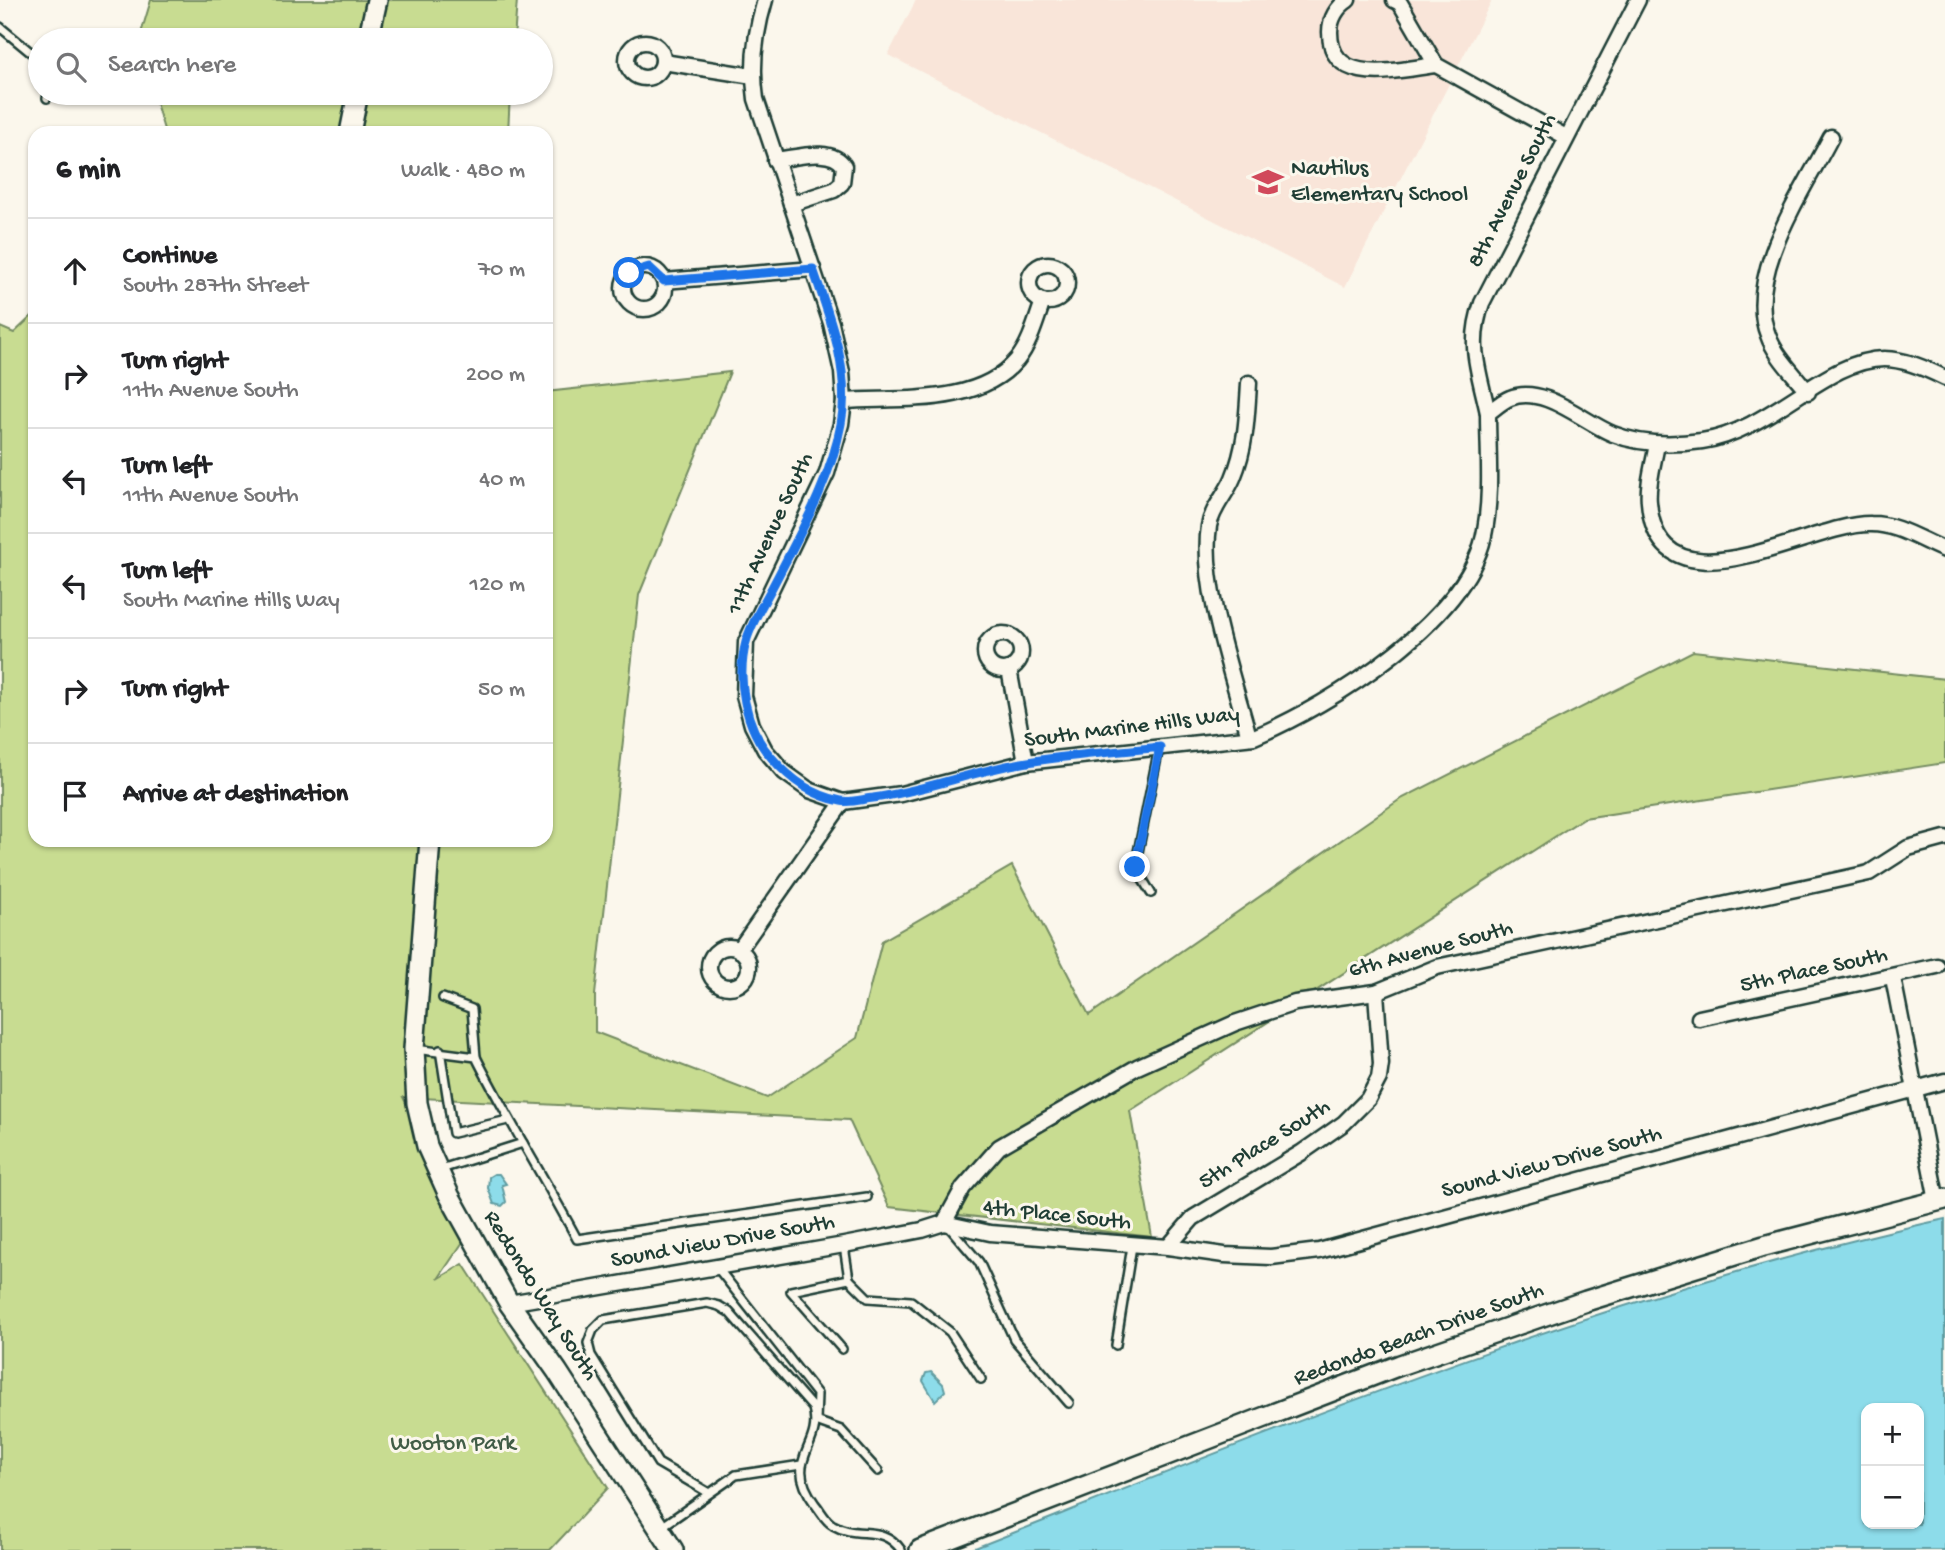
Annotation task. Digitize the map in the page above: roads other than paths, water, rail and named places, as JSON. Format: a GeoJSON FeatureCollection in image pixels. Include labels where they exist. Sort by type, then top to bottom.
{"type":"FeatureCollection","features":[{"type":"Feature","properties":{"kind":"street"},"geometry":{"type":"LineString","coordinates":[[371,28],[377,0]]}},
{"type":"Feature","properties":{"kind":"street","name":"11th Avenue South"},"geometry":{"type":"LineString","coordinates":[[765,0],[755,37],[752,76],[756,99],[838,347],[844,401],[841,425],[827,473],[746,642],[744,696],[752,724],[765,750],[784,772],[809,790],[843,802]]}},
{"type":"Feature","properties":{"kind":"street"},"geometry":{"type":"LineString","coordinates":[[1348,0],[1334,14],[1330,27],[1335,52],[1343,63],[1362,74],[1436,65]]}},
{"type":"Feature","properties":{"kind":"street"},"geometry":{"type":"LineString","coordinates":[[1394,0],[1400,3],[1436,65],[1566,137]]}},
{"type":"Feature","properties":{"kind":"street","name":"8th Avenue South"},"geometry":{"type":"LineString","coordinates":[[1488,413],[1474,351],[1474,328],[1492,284],[1639,0]]}},
{"type":"Feature","properties":{"kind":"street"},"geometry":{"type":"LineString","coordinates":[[663,62],[752,76]]}},
{"type":"Feature","properties":{"kind":"street"},"geometry":{"type":"LineString","coordinates":[[351,126],[356,105]]}},
{"type":"Feature","properties":{"kind":"street"},"geometry":{"type":"LineString","coordinates":[[1808,392],[1768,337],[1762,292],[1775,249],[1831,137]]}},
{"type":"Feature","properties":{"kind":"street"},"geometry":{"type":"LineString","coordinates":[[775,160],[821,155],[832,156],[844,166],[842,183],[834,190],[791,204]]}},
{"type":"Feature","properties":{"kind":"street"},"geometry":{"type":"LineString","coordinates":[[664,281],[813,269]]}},
{"type":"Feature","properties":{"kind":"street"},"geometry":{"type":"LineString","coordinates":[[844,401],[968,391],[996,379],[1018,359],[1033,330],[1043,301]]}},
{"type":"Feature","properties":{"kind":"street"},"geometry":{"type":"LineString","coordinates":[[1488,413],[1510,398],[1538,397],[1614,434],[1657,444],[1702,441],[1732,434],[1766,419],[1844,369],[1867,360],[1905,362],[1945,378]]}},
{"type":"Feature","properties":{"kind":"street"},"geometry":{"type":"LineString","coordinates":[[1249,737],[1210,583],[1208,546],[1213,513],[1232,480],[1245,446],[1250,383]]}},
{"type":"Feature","properties":{"kind":"street","name":"South Marine Hills Way"},"geometry":{"type":"LineString","coordinates":[[843,802],[901,794],[1026,762],[1249,737],[1283,725],[1338,694],[1436,619],[1458,592],[1485,532],[1488,413]]}},
{"type":"Feature","properties":{"kind":"street"},"geometry":{"type":"LineString","coordinates":[[1657,444],[1648,500],[1653,524],[1668,547],[1688,558],[1744,559],[1839,527],[1868,523],[1900,529],[1945,550]]}},
{"type":"Feature","properties":{"kind":"street"},"geometry":{"type":"LineString","coordinates":[[1009,668],[1026,762]]}},
{"type":"Feature","properties":{"kind":"street"},"geometry":{"type":"LineString","coordinates":[[739,950],[843,802]]}},
{"type":"Feature","properties":{"kind":"street","name":"6th Avenue South"},"geometry":{"type":"LineString","coordinates":[[944,1223],[963,1188],[999,1147],[1137,1067],[1235,1023],[1296,1003],[1376,992],[1437,967],[1869,873],[1908,848],[1945,838]]}},
{"type":"Feature","properties":{"kind":"street","name":"Redondo Way South"},"geometry":{"type":"LineString","coordinates":[[429,847],[414,1049],[417,1103],[427,1146],[509,1303],[557,1371],[673,1550]]}},
{"type":"Feature","properties":{"kind":"street","name":"5th Place South"},"geometry":{"type":"LineString","coordinates":[[1699,1018],[1893,978],[1937,966]]}},
{"type":"Feature","properties":{"kind":"street"},"geometry":{"type":"LineString","coordinates":[[1893,978],[1914,1087],[1941,1200]]}},
{"type":"Feature","properties":{"kind":"street","name":"5th Place South"},"geometry":{"type":"LineString","coordinates":[[1168,1247],[1193,1218],[1301,1153],[1344,1123],[1367,1099],[1379,1078],[1381,1064],[1376,992]]}},
{"type":"Feature","properties":{"kind":"street","name":"Sound View Drive South"},"geometry":{"type":"LineString","coordinates":[[1168,1247],[1224,1255],[1271,1257],[1319,1251],[1914,1087],[1945,1081]]}},
{"type":"Feature","properties":{"kind":"street","name":"Redondo Beach Drive South"},"geometry":{"type":"LineString","coordinates":[[920,1550],[1400,1365],[1487,1335],[1737,1254],[1941,1200]]}},
{"type":"Feature","properties":{"kind":"street","name":"Sound View Drive South"},"geometry":{"type":"LineString","coordinates":[[509,1303],[716,1265],[844,1245],[922,1230],[944,1223]]}},
{"type":"Feature","properties":{"kind":"street","name":"4th Place South"},"geometry":{"type":"LineString","coordinates":[[944,1223],[990,1233],[1168,1247]]}},
{"type":"Feature","properties":{"kind":"lane"},"geometry":{"type":"LineString","coordinates":[[0,27],[28,50]]}},
{"type":"Feature","properties":{"kind":"lane"},"geometry":{"type":"LineString","coordinates":[[1151,893],[1135,867],[1160,747]]}},
{"type":"Feature","properties":{"kind":"lane"},"geometry":{"type":"LineString","coordinates":[[443,998],[472,1009],[476,1057],[508,1121],[577,1239],[867,1197]]}},
{"type":"Feature","properties":{"kind":"lane"},"geometry":{"type":"LineString","coordinates":[[414,1049],[440,1050],[476,1057]]}},
{"type":"Feature","properties":{"kind":"lane"},"geometry":{"type":"LineString","coordinates":[[440,1050],[453,1133],[508,1121]]}},
{"type":"Feature","properties":{"kind":"lane"},"geometry":{"type":"LineString","coordinates":[[438,1170],[523,1143]]}},
{"type":"Feature","properties":{"kind":"lane"},"geometry":{"type":"LineString","coordinates":[[944,1223],[964,1241],[979,1262],[1014,1339],[1069,1403]]}},
{"type":"Feature","properties":{"kind":"lane"},"geometry":{"type":"LineString","coordinates":[[844,1245],[849,1279],[868,1298],[911,1301],[950,1332],[981,1379]]}},
{"type":"Feature","properties":{"kind":"lane"},"geometry":{"type":"LineString","coordinates":[[1116,1345],[1132,1246]]}},
{"type":"Feature","properties":{"kind":"lane"},"geometry":{"type":"LineString","coordinates":[[716,1265],[817,1394],[816,1421],[800,1474],[804,1488],[829,1523],[846,1531],[886,1535],[901,1550]]}},
{"type":"Feature","properties":{"kind":"lane"},"geometry":{"type":"LineString","coordinates":[[842,1349],[791,1291],[849,1279]]}},
{"type":"Feature","properties":{"kind":"lane"},"geometry":{"type":"LineString","coordinates":[[709,1493],[658,1463],[595,1361],[588,1343],[593,1330],[603,1320],[707,1303],[719,1306],[729,1312],[813,1408],[816,1421]]}},
{"type":"Feature","properties":{"kind":"lane"},"geometry":{"type":"LineString","coordinates":[[816,1421],[841,1430],[877,1471]]}},
{"type":"Feature","properties":{"kind":"lane"},"geometry":{"type":"LineString","coordinates":[[659,1528],[745,1471],[802,1465]]}},
{"type":"Feature","properties":{"kind":"water"},"geometry":{"type":"Polygon","coordinates":[[[499,1174],[506,1184],[502,1185],[506,1202],[502,1206],[494,1204],[488,1188],[489,1177],[499,1174]]]}},
{"type":"Feature","properties":{"kind":"water"},"geometry":{"type":"Polygon","coordinates":[[[1945,1219],[1945,1550],[970,1550],[1451,1365],[1696,1284],[1820,1249],[1945,1219]]]}},
{"type":"Feature","properties":{"kind":"water"},"geometry":{"type":"Polygon","coordinates":[[[931,1372],[943,1384],[945,1391],[935,1401],[923,1381],[926,1373],[931,1372]]]}},
{"type":"Feature","properties":{"kind":"place","name":"Nautilus Elementary School"},"geometry":{"type":"Point","coordinates":[1268,182]}},
{"type":"Feature","properties":{"kind":"park label","name":"Wooton Park"},"geometry":{"type":"Point","coordinates":[453,1444]}}]}
